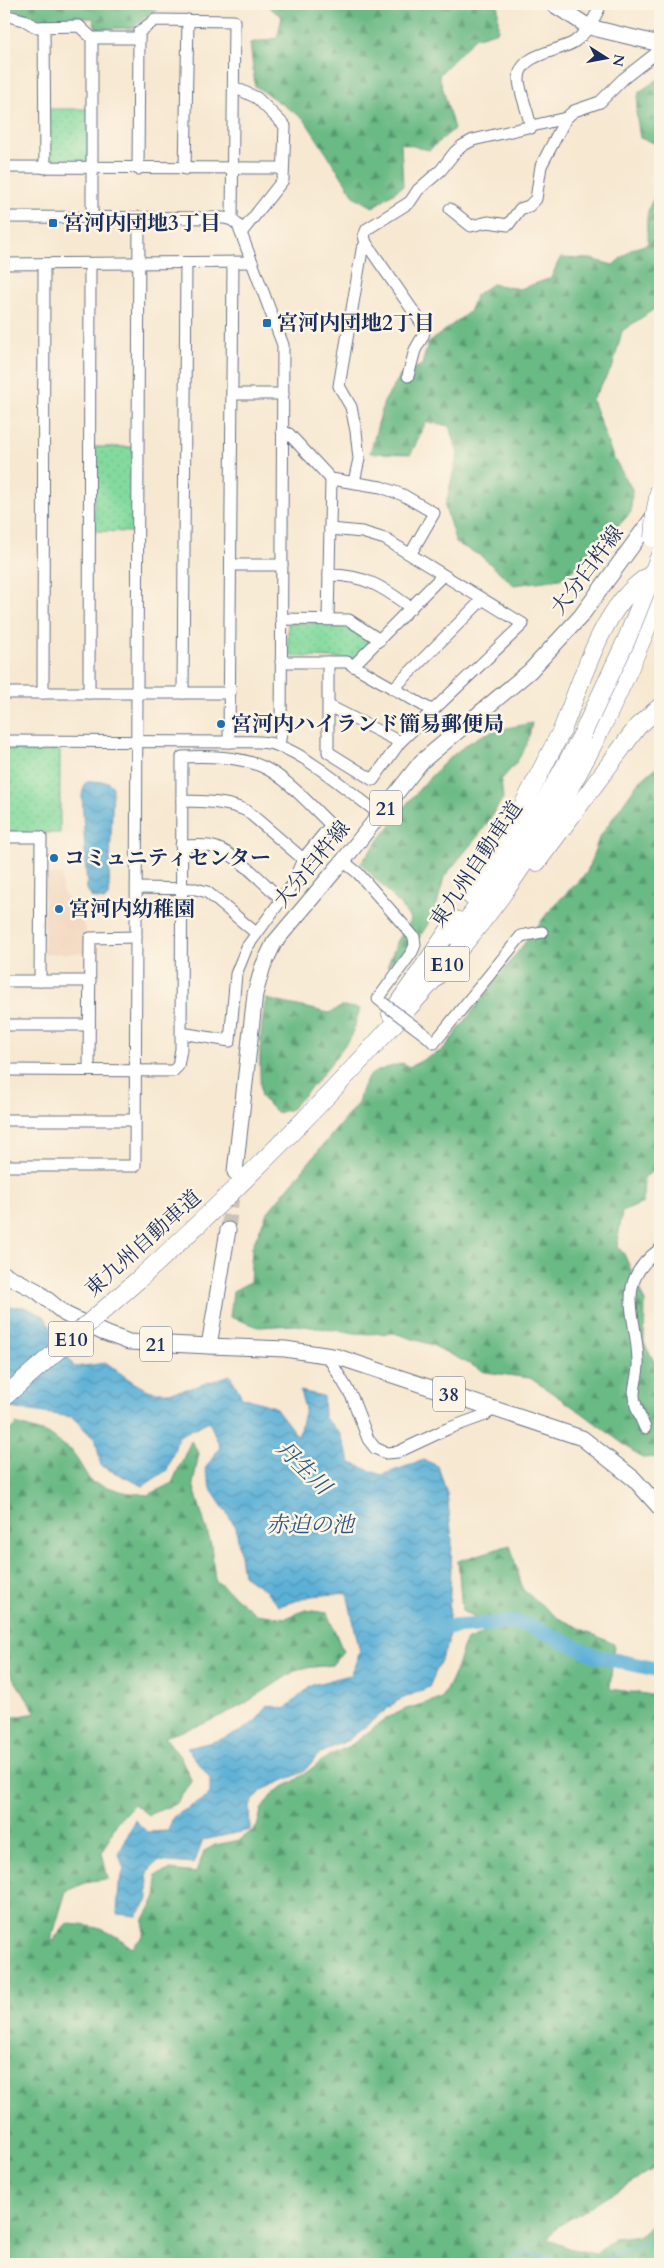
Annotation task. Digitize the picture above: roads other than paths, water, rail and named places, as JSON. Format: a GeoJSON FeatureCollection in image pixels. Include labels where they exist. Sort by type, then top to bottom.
{"type":"FeatureCollection","features":[{"type":"Feature","properties":{"kind":"highway"},"geometry":{"type":"LineString","coordinates":[[385,1023],[485,873],[531,792],[562,730],[615,608],[638,582],[660,571],[654,538],[655,513],[660,488]]}},
{"type":"Feature","properties":{"kind":"highway","name":"東九州自動車道"},"geometry":{"type":"LineString","coordinates":[[4,1397],[206,1218],[305,1121],[418,997],[499,898],[548,825],[587,738],[660,555]]}},
{"type":"Feature","properties":{"kind":"highway","name":"東九州自動車道"},"geometry":{"type":"LineString","coordinates":[[265,1159],[385,1023],[488,892],[618,692],[660,594]]}},
{"type":"Feature","properties":{"kind":"highway"},"geometry":{"type":"LineString","coordinates":[[305,1121],[322,1107],[464,958],[627,740],[646,717],[660,707]]}},
{"type":"Feature","properties":{"kind":"main road"},"geometry":{"type":"LineString","coordinates":[[553,4],[589,27],[660,44]]}},
{"type":"Feature","properties":{"kind":"main road","name":"大分臼杵線"},"geometry":{"type":"LineString","coordinates":[[235,1172],[255,994],[263,966],[274,943],[343,861],[421,762],[530,671],[581,616],[660,508]]}},
{"type":"Feature","properties":{"kind":"main road"},"geometry":{"type":"LineString","coordinates":[[209,1346],[228,1230]]}},
{"type":"Feature","properties":{"kind":"main road","name":"21"},"geometry":{"type":"LineString","coordinates":[[4,1274],[37,1291],[65,1314],[102,1332],[129,1342],[209,1346]]}},
{"type":"Feature","properties":{"kind":"main road","name":"38"},"geometry":{"type":"LineString","coordinates":[[209,1346],[284,1349],[328,1355],[582,1438],[634,1479],[660,1508]]}},
{"type":"Feature","properties":{"kind":"street"},"geometry":{"type":"LineString","coordinates":[[531,128],[519,78],[523,68],[539,55],[574,42],[589,27],[601,4]]}},
{"type":"Feature","properties":{"kind":"street"},"geometry":{"type":"LineString","coordinates":[[4,15],[24,20],[36,27],[79,26],[92,38],[139,38]]}},
{"type":"Feature","properties":{"kind":"street"},"geometry":{"type":"LineString","coordinates":[[138,169],[139,32],[155,20],[234,21],[232,220]]}},
{"type":"Feature","properties":{"kind":"street"},"geometry":{"type":"LineString","coordinates":[[185,169],[188,20]]}},
{"type":"Feature","properties":{"kind":"street"},"geometry":{"type":"LineString","coordinates":[[44,26],[45,168]]}},
{"type":"Feature","properties":{"kind":"street"},"geometry":{"type":"LineString","coordinates":[[92,38],[92,217]]}},
{"type":"Feature","properties":{"kind":"street"},"geometry":{"type":"LineString","coordinates":[[450,209],[471,226],[488,222],[508,224],[520,209],[529,206],[536,199],[541,166],[566,118],[574,110],[600,102],[660,50]]}},
{"type":"Feature","properties":{"kind":"street"},"geometry":{"type":"LineString","coordinates":[[234,87],[257,98],[285,126],[283,180],[241,233]]}},
{"type":"Feature","properties":{"kind":"street"},"geometry":{"type":"LineString","coordinates":[[408,376],[415,350],[425,328],[366,243],[364,236],[367,229],[410,202],[418,190],[441,170],[462,146],[481,138],[531,128],[566,118]]}},
{"type":"Feature","properties":{"kind":"street"},"geometry":{"type":"LineString","coordinates":[[4,167],[138,169],[282,168]]}},
{"type":"Feature","properties":{"kind":"street"},"geometry":{"type":"LineString","coordinates":[[4,217],[224,218],[232,220],[238,225],[283,345],[282,619],[279,746]]}},
{"type":"Feature","properties":{"kind":"street"},"geometry":{"type":"LineString","coordinates":[[4,1166],[135,1166],[139,218]]}},
{"type":"Feature","properties":{"kind":"street"},"geometry":{"type":"LineString","coordinates":[[354,482],[359,459],[356,430],[351,407],[339,386],[362,250],[366,243]]}},
{"type":"Feature","properties":{"kind":"street"},"geometry":{"type":"LineString","coordinates":[[229,742],[233,262]]}},
{"type":"Feature","properties":{"kind":"street"},"geometry":{"type":"LineString","coordinates":[[4,264],[252,262]]}},
{"type":"Feature","properties":{"kind":"street"},"geometry":{"type":"LineString","coordinates":[[183,693],[186,263]]}},
{"type":"Feature","properties":{"kind":"street"},"geometry":{"type":"LineString","coordinates":[[43,693],[44,264]]}},
{"type":"Feature","properties":{"kind":"street"},"geometry":{"type":"LineString","coordinates":[[89,693],[90,264]]}},
{"type":"Feature","properties":{"kind":"street"},"geometry":{"type":"LineString","coordinates":[[232,394],[283,394]]}},
{"type":"Feature","properties":{"kind":"street"},"geometry":{"type":"LineString","coordinates":[[282,431],[289,434],[330,479],[381,487],[403,495],[434,513],[411,553]]}},
{"type":"Feature","properties":{"kind":"street"},"geometry":{"type":"LineString","coordinates":[[328,619],[330,479]]}},
{"type":"Feature","properties":{"kind":"street"},"geometry":{"type":"LineString","coordinates":[[328,662],[328,752],[373,780],[400,742],[523,624],[443,576],[411,553],[374,535],[330,529]]}},
{"type":"Feature","properties":{"kind":"street"},"geometry":{"type":"LineString","coordinates":[[231,566],[282,565]]}},
{"type":"Feature","properties":{"kind":"street"},"geometry":{"type":"LineString","coordinates":[[329,575],[349,575],[370,581],[411,608]]}},
{"type":"Feature","properties":{"kind":"street"},"geometry":{"type":"LineString","coordinates":[[353,666],[443,576]]}},
{"type":"Feature","properties":{"kind":"street"},"geometry":{"type":"LineString","coordinates":[[393,688],[482,600]]}},
{"type":"Feature","properties":{"kind":"street"},"geometry":{"type":"LineString","coordinates":[[282,619],[328,619],[353,622],[380,640]]}},
{"type":"Feature","properties":{"kind":"street"},"geometry":{"type":"LineString","coordinates":[[281,662],[347,662],[433,711]]}},
{"type":"Feature","properties":{"kind":"street"},"geometry":{"type":"LineString","coordinates":[[4,693],[230,693]]}},
{"type":"Feature","properties":{"kind":"street"},"geometry":{"type":"LineString","coordinates":[[329,706],[400,742]]}},
{"type":"Feature","properties":{"kind":"street"},"geometry":{"type":"LineString","coordinates":[[4,741],[261,742],[279,746],[303,759],[380,815]]}},
{"type":"Feature","properties":{"kind":"street"},"geometry":{"type":"LineString","coordinates":[[4,1070],[173,1071],[178,1066],[181,1032],[182,757],[247,761],[264,767],[275,774],[331,825],[303,859],[292,885],[247,947],[236,974],[230,1040],[181,1032]]}},
{"type":"Feature","properties":{"kind":"street"},"geometry":{"type":"LineString","coordinates":[[182,801],[216,802],[237,806],[247,811],[303,859]]}},
{"type":"Feature","properties":{"kind":"street"},"geometry":{"type":"LineString","coordinates":[[4,837],[41,837],[40,981]]}},
{"type":"Feature","properties":{"kind":"street"},"geometry":{"type":"LineString","coordinates":[[181,846],[210,846],[222,850],[241,863],[281,899]]}},
{"type":"Feature","properties":{"kind":"street"},"geometry":{"type":"LineString","coordinates":[[343,861],[358,873],[414,937],[415,945],[412,952],[378,999],[434,1042],[521,936],[542,932]]}},
{"type":"Feature","properties":{"kind":"street"},"geometry":{"type":"LineString","coordinates":[[137,888],[181,889],[207,892],[256,933]]}},
{"type":"Feature","properties":{"kind":"street"},"geometry":{"type":"LineString","coordinates":[[89,1070],[90,938],[136,937]]}},
{"type":"Feature","properties":{"kind":"street"},"geometry":{"type":"LineString","coordinates":[[4,981],[90,981]]}},
{"type":"Feature","properties":{"kind":"street"},"geometry":{"type":"LineString","coordinates":[[4,1025],[89,1025]]}},
{"type":"Feature","properties":{"kind":"street"},"geometry":{"type":"LineString","coordinates":[[4,1120],[135,1120]]}},
{"type":"Feature","properties":{"kind":"street"},"geometry":{"type":"LineString","coordinates":[[645,1428],[634,1395],[638,1360],[630,1308],[632,1287],[638,1269],[646,1259],[660,1249]]}},
{"type":"Feature","properties":{"kind":"street"},"geometry":{"type":"LineString","coordinates":[[328,1355],[352,1397],[368,1438],[374,1448],[386,1453],[398,1452],[494,1409]]}},
{"type":"Feature","properties":{"kind":"water"},"geometry":{"type":"Polygon","coordinates":[[[91,781],[108,782],[113,787],[109,887],[108,896],[104,900],[92,898],[87,889],[82,795],[85,783],[91,781]]]}},
{"type":"Feature","properties":{"kind":"water","name":"赤迫の池"},"geometry":{"type":"Polygon","coordinates":[[[4,1306],[24,1307],[44,1316],[74,1367],[107,1363],[145,1389],[158,1392],[176,1391],[230,1375],[242,1397],[275,1407],[298,1437],[305,1408],[300,1391],[323,1396],[324,1417],[339,1432],[351,1463],[382,1475],[424,1460],[438,1466],[447,1494],[452,1540],[448,1644],[429,1687],[397,1701],[348,1740],[320,1753],[303,1772],[262,1790],[249,1806],[250,1830],[203,1840],[194,1864],[158,1861],[147,1872],[149,1899],[137,1916],[117,1914],[119,1884],[124,1870],[119,1854],[135,1820],[147,1832],[168,1831],[173,1817],[210,1795],[210,1778],[187,1748],[233,1735],[252,1723],[268,1705],[285,1709],[312,1685],[350,1675],[360,1652],[347,1593],[311,1596],[279,1606],[266,1591],[243,1575],[236,1527],[212,1491],[205,1469],[220,1447],[209,1421],[179,1436],[167,1470],[143,1486],[101,1466],[96,1441],[72,1417],[4,1407],[4,1306]]]}},
{"type":"Feature","properties":{"kind":"waterway","name":"丹生川"},"geometry":{"type":"LineString","coordinates":[[432,1620],[440,1628],[516,1622],[535,1628],[596,1656],[660,1670]]}},
{"type":"Feature","properties":{"kind":"waterway"},"geometry":{"type":"LineString","coordinates":[[595,2264],[638,2245],[660,2240]]}},
{"type":"Feature","properties":{"kind":"waterway"},"geometry":{"type":"LineString","coordinates":[[501,2264],[515,2256],[527,2253],[588,2264]]}},
{"type":"Feature","properties":{"kind":"tunnel"},"geometry":{"type":"LineString","coordinates":[[228,1230],[233,1186]]}},
{"type":"Feature","properties":{"kind":"place","name":"宮河内団地3丁目"},"geometry":{"type":"Point","coordinates":[53,223]}},
{"type":"Feature","properties":{"kind":"place","name":"宮河内団地2丁目"},"geometry":{"type":"Point","coordinates":[267,323]}},
{"type":"Feature","properties":{"kind":"place","name":"宮河内ハイランド簡易郵便局"},"geometry":{"type":"Point","coordinates":[221,724]}},
{"type":"Feature","properties":{"kind":"place","name":"コミュニティセンター"},"geometry":{"type":"Point","coordinates":[54,858]}},
{"type":"Feature","properties":{"kind":"place","name":"宮河内幼稚園"},"geometry":{"type":"Point","coordinates":[59,909]}}]}
